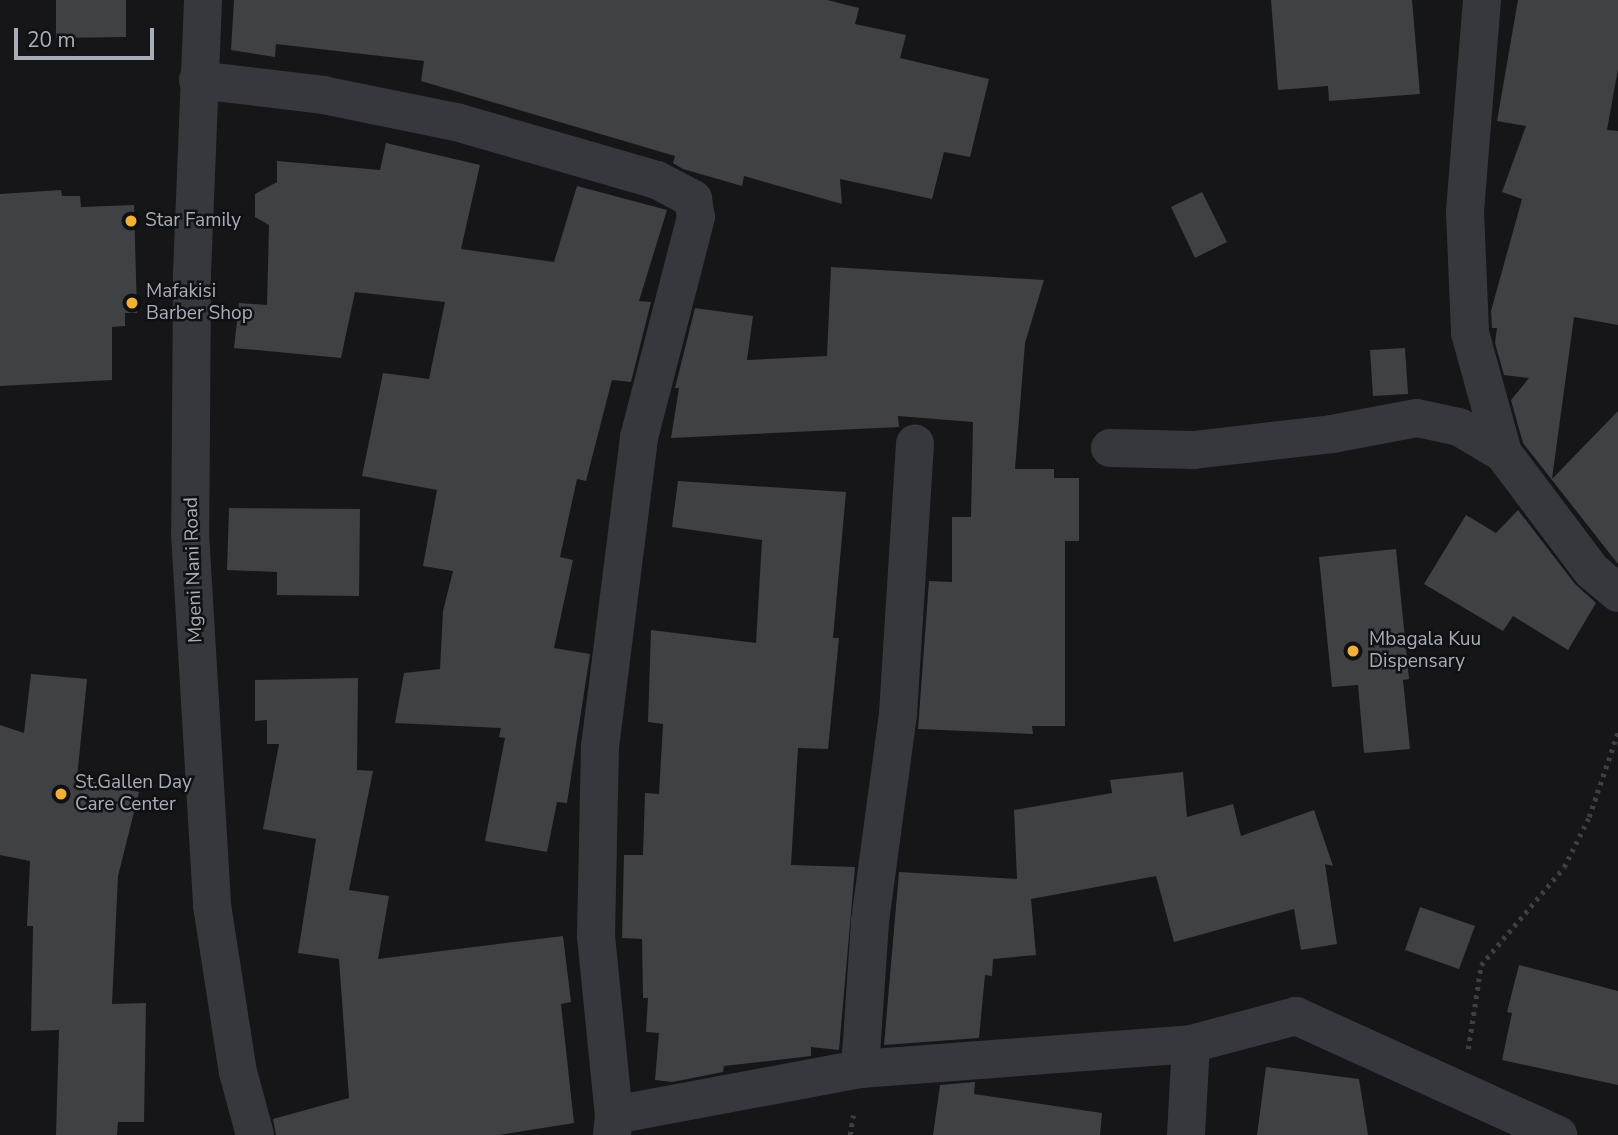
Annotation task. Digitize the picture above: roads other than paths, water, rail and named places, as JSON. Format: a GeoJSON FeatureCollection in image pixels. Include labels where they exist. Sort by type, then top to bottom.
{"type":"FeatureCollection","features":[{"type":"Feature","properties":{"kind":"street","name":"Mgeni Nani Road"},"geometry":{"type":"LineString","coordinates":[[203,0],[198,80],[190,533],[212,905],[238,1072],[255,1135]]}},
{"type":"Feature","properties":{"kind":"street"},"geometry":{"type":"LineString","coordinates":[[1482,0],[1465,212],[1470,333],[1503,453],[1592,571],[1618,593]]}},
{"type":"Feature","properties":{"kind":"street"},"geometry":{"type":"LineString","coordinates":[[198,80],[323,95],[456,122],[657,180],[693,199],[696,217],[639,438],[600,744],[596,936],[613,1125],[860,1069],[1191,1044],[1297,1016],[1558,1135]]}},
{"type":"Feature","properties":{"kind":"street"},"geometry":{"type":"LineString","coordinates":[[1110,448],[1195,450],[1332,434],[1417,418],[1460,428],[1503,453]]}},
{"type":"Feature","properties":{"kind":"street"},"geometry":{"type":"LineString","coordinates":[[860,1069],[870,921],[898,714],[915,444]]}},
{"type":"Feature","properties":{"kind":"street"},"geometry":{"type":"LineString","coordinates":[[1186,1135],[1191,1044]]}},
{"type":"Feature","properties":{"kind":"place","name":"Star Family"},"geometry":{"type":"Point","coordinates":[131,221]}},
{"type":"Feature","properties":{"kind":"place","name":"Mafakisi Barber Shop"},"geometry":{"type":"Point","coordinates":[132,303]}},
{"type":"Feature","properties":{"kind":"place","name":"Mbagala Kuu Dispensary"},"geometry":{"type":"Point","coordinates":[1353,651]}},
{"type":"Feature","properties":{"kind":"place","name":"St.Gallen Day Care Center"},"geometry":{"type":"Point","coordinates":[61,794]}}]}
